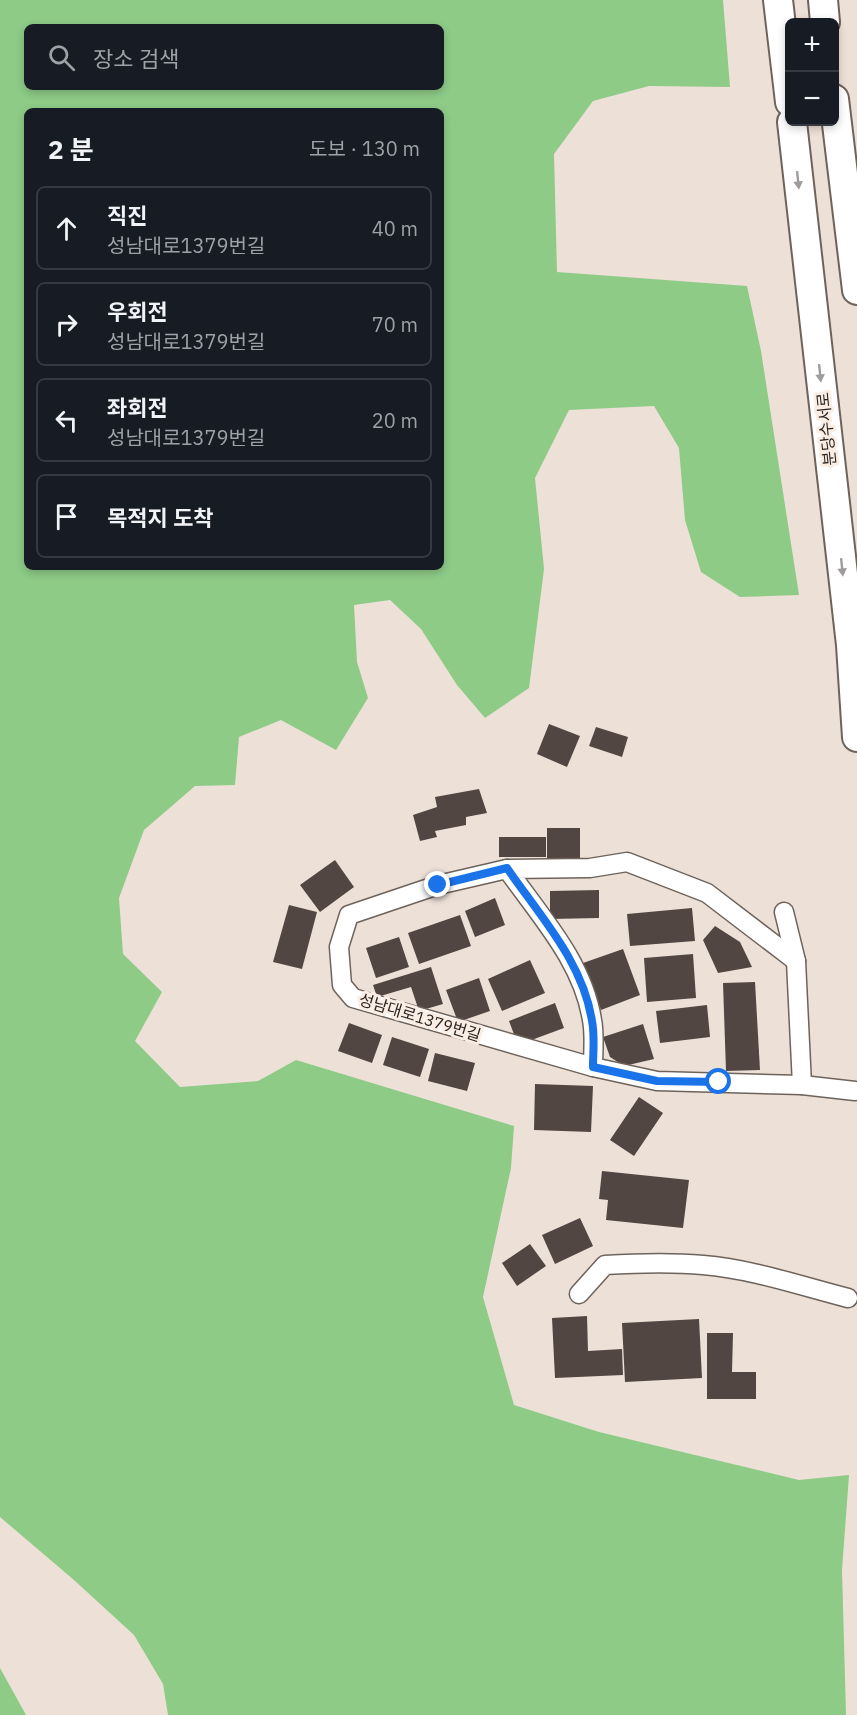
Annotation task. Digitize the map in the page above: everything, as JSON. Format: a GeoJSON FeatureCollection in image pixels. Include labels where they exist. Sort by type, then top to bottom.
{"type":"FeatureCollection","features":[{"type":"Feature","properties":{"kind":"highway"},"geometry":{"type":"LineString","coordinates":[[778,0],[786,72]]}},
{"type":"Feature","properties":{"kind":"highway"},"geometry":{"type":"LineString","coordinates":[[823,0],[825,18]]}},
{"type":"Feature","properties":{"kind":"highway","name":"분당수서로"},"geometry":{"type":"LineString","coordinates":[[792,126],[851,645],[857,737]]}},
{"type":"Feature","properties":{"kind":"highway"},"geometry":{"type":"LineString","coordinates":[[837,126],[857,290]]}},
{"type":"Feature","properties":{"kind":"street","name":"성남대로1379번길"},"geometry":{"type":"LineString","coordinates":[[796,961],[706,893],[627,862],[590,868],[507,868],[438,885],[349,915],[339,947],[342,986],[353,998],[593,1067],[657,1081],[802,1085],[855,1091]]}},
{"type":"Feature","properties":{"kind":"street"},"geometry":{"type":"LineString","coordinates":[[507,868],[569,955],[582,982],[592,1022],[593,1067]]}},
{"type":"Feature","properties":{"kind":"street"},"geometry":{"type":"LineString","coordinates":[[784,912],[796,961],[802,1085]]}},
{"type":"Feature","properties":{"kind":"street"},"geometry":{"type":"LineString","coordinates":[[579,1294],[605,1265],[635,1263],[705,1265],[766,1276],[848,1298]]}},
{"type":"Feature","properties":{"kind":"green space"},"geometry":{"type":"Polygon","coordinates":[[[0,0],[723,0],[730,87],[649,86],[593,101],[554,154],[557,272],[747,286],[761,351],[799,595],[740,597],[701,572],[685,520],[679,448],[654,406],[569,410],[535,478],[544,569],[529,688],[485,718],[457,685],[421,629],[390,600],[354,605],[357,662],[368,698],[336,750],[281,720],[239,737],[235,785],[195,786],[144,830],[119,898],[123,954],[162,992],[135,1041],[180,1087],[258,1081],[296,1060],[514,1126],[511,1168],[483,1297],[514,1405],[599,1432],[799,1480],[849,1475],[842,1570],[846,1715],[168,1715],[163,1684],[134,1635],[0,1517],[0,0]]]}},
{"type":"Feature","properties":{"kind":"green space"},"geometry":{"type":"Polygon","coordinates":[[[0,1668],[26,1715],[0,1715],[0,1668]]]}},
{"type":"Feature","properties":{"kind":"building"},"geometry":{"type":"Polygon","coordinates":[[[549,724],[580,736],[567,767],[537,754],[549,724]]]}},
{"type":"Feature","properties":{"kind":"building"},"geometry":{"type":"Polygon","coordinates":[[[596,727],[628,737],[622,757],[589,746],[596,727]]]}},
{"type":"Feature","properties":{"kind":"building"},"geometry":{"type":"Polygon","coordinates":[[[479,789],[487,813],[466,817],[466,825],[435,831],[437,837],[420,841],[413,815],[437,807],[435,797],[479,789]]]}},
{"type":"Feature","properties":{"kind":"building"},"geometry":{"type":"Polygon","coordinates":[[[547,828],[580,828],[580,862],[547,862],[547,828]]]}},
{"type":"Feature","properties":{"kind":"building"},"geometry":{"type":"Polygon","coordinates":[[[499,837],[546,837],[546,857],[499,857],[499,837]]]}},
{"type":"Feature","properties":{"kind":"building"},"geometry":{"type":"Polygon","coordinates":[[[335,860],[354,887],[320,912],[300,885],[335,860]]]}},
{"type":"Feature","properties":{"kind":"building"},"geometry":{"type":"Polygon","coordinates":[[[599,890],[599,918],[550,919],[550,891],[599,890]]]}},
{"type":"Feature","properties":{"kind":"building"},"geometry":{"type":"Polygon","coordinates":[[[495,898],[505,925],[475,937],[465,911],[495,898]]]}},
{"type":"Feature","properties":{"kind":"building"},"geometry":{"type":"Polygon","coordinates":[[[289,905],[317,912],[302,969],[273,962],[289,905]]]}},
{"type":"Feature","properties":{"kind":"building"},"geometry":{"type":"Polygon","coordinates":[[[692,908],[695,941],[630,946],[627,914],[692,908]]]}},
{"type":"Feature","properties":{"kind":"building"},"geometry":{"type":"Polygon","coordinates":[[[460,915],[471,946],[419,964],[408,933],[460,915]]]}},
{"type":"Feature","properties":{"kind":"building"},"geometry":{"type":"Polygon","coordinates":[[[715,926],[740,942],[752,967],[718,973],[703,940],[715,926]]]}},
{"type":"Feature","properties":{"kind":"building"},"geometry":{"type":"Polygon","coordinates":[[[399,937],[409,967],[376,978],[366,948],[399,937]]]}},
{"type":"Feature","properties":{"kind":"building"},"geometry":{"type":"Polygon","coordinates":[[[623,949],[640,995],[601,1010],[583,963],[623,949]]]}},
{"type":"Feature","properties":{"kind":"building"},"geometry":{"type":"Polygon","coordinates":[[[693,954],[696,998],[647,1002],[644,958],[693,954]]]}},
{"type":"Feature","properties":{"kind":"building"},"geometry":{"type":"Polygon","coordinates":[[[530,960],[545,993],[502,1011],[488,979],[530,960]]]}},
{"type":"Feature","properties":{"kind":"building"},"geometry":{"type":"Polygon","coordinates":[[[431,967],[443,1004],[419,1011],[411,987],[377,997],[373,985],[431,967]]]}},
{"type":"Feature","properties":{"kind":"building"},"geometry":{"type":"Polygon","coordinates":[[[479,978],[490,1011],[458,1022],[446,990],[479,978]]]}},
{"type":"Feature","properties":{"kind":"building"},"geometry":{"type":"Polygon","coordinates":[[[755,982],[760,1070],[726,1071],[723,983],[755,982]]]}},
{"type":"Feature","properties":{"kind":"building"},"geometry":{"type":"Polygon","coordinates":[[[555,1003],[564,1028],[518,1045],[509,1021],[555,1003]]]}},
{"type":"Feature","properties":{"kind":"building"},"geometry":{"type":"Polygon","coordinates":[[[707,1005],[710,1037],[660,1043],[656,1011],[707,1005]]]}},
{"type":"Feature","properties":{"kind":"building"},"geometry":{"type":"Polygon","coordinates":[[[349,1023],[382,1035],[372,1063],[338,1051],[349,1023]]]}},
{"type":"Feature","properties":{"kind":"building"},"geometry":{"type":"Polygon","coordinates":[[[643,1024],[654,1059],[624,1066],[610,1057],[603,1037],[643,1024]]]}},
{"type":"Feature","properties":{"kind":"building"},"geometry":{"type":"Polygon","coordinates":[[[392,1037],[429,1049],[420,1077],[383,1065],[392,1037]]]}},
{"type":"Feature","properties":{"kind":"building"},"geometry":{"type":"Polygon","coordinates":[[[435,1053],[475,1063],[467,1091],[428,1081],[435,1053]]]}},
{"type":"Feature","properties":{"kind":"building"},"geometry":{"type":"Polygon","coordinates":[[[535,1084],[593,1086],[591,1132],[534,1130],[535,1084]]]}},
{"type":"Feature","properties":{"kind":"building"},"geometry":{"type":"Polygon","coordinates":[[[639,1097],[663,1113],[634,1156],[610,1140],[639,1097]]]}},
{"type":"Feature","properties":{"kind":"building"},"geometry":{"type":"Polygon","coordinates":[[[602,1171],[689,1180],[683,1228],[606,1220],[608,1200],[599,1199],[602,1171]]]}},
{"type":"Feature","properties":{"kind":"building"},"geometry":{"type":"Polygon","coordinates":[[[580,1218],[593,1246],[555,1264],[542,1235],[580,1218]]]}},
{"type":"Feature","properties":{"kind":"building"},"geometry":{"type":"Polygon","coordinates":[[[530,1244],[546,1266],[517,1286],[502,1263],[530,1244]]]}},
{"type":"Feature","properties":{"kind":"building"},"geometry":{"type":"Polygon","coordinates":[[[587,1316],[588,1351],[622,1349],[623,1375],[555,1378],[552,1318],[587,1316]]]}},
{"type":"Feature","properties":{"kind":"building"},"geometry":{"type":"Polygon","coordinates":[[[699,1319],[702,1378],[625,1382],[622,1323],[699,1319]]]}},
{"type":"Feature","properties":{"kind":"building"},"geometry":{"type":"Polygon","coordinates":[[[707,1333],[733,1333],[732,1372],[756,1372],[756,1399],[707,1399],[707,1333]]]}},
{"type":"Feature","properties":{"kind":"route"},"geometry":{"type":"LineString","coordinates":[[438,885],[507,868],[569,955],[582,982],[592,1022],[593,1067],[657,1081],[719,1082]]}}]}
